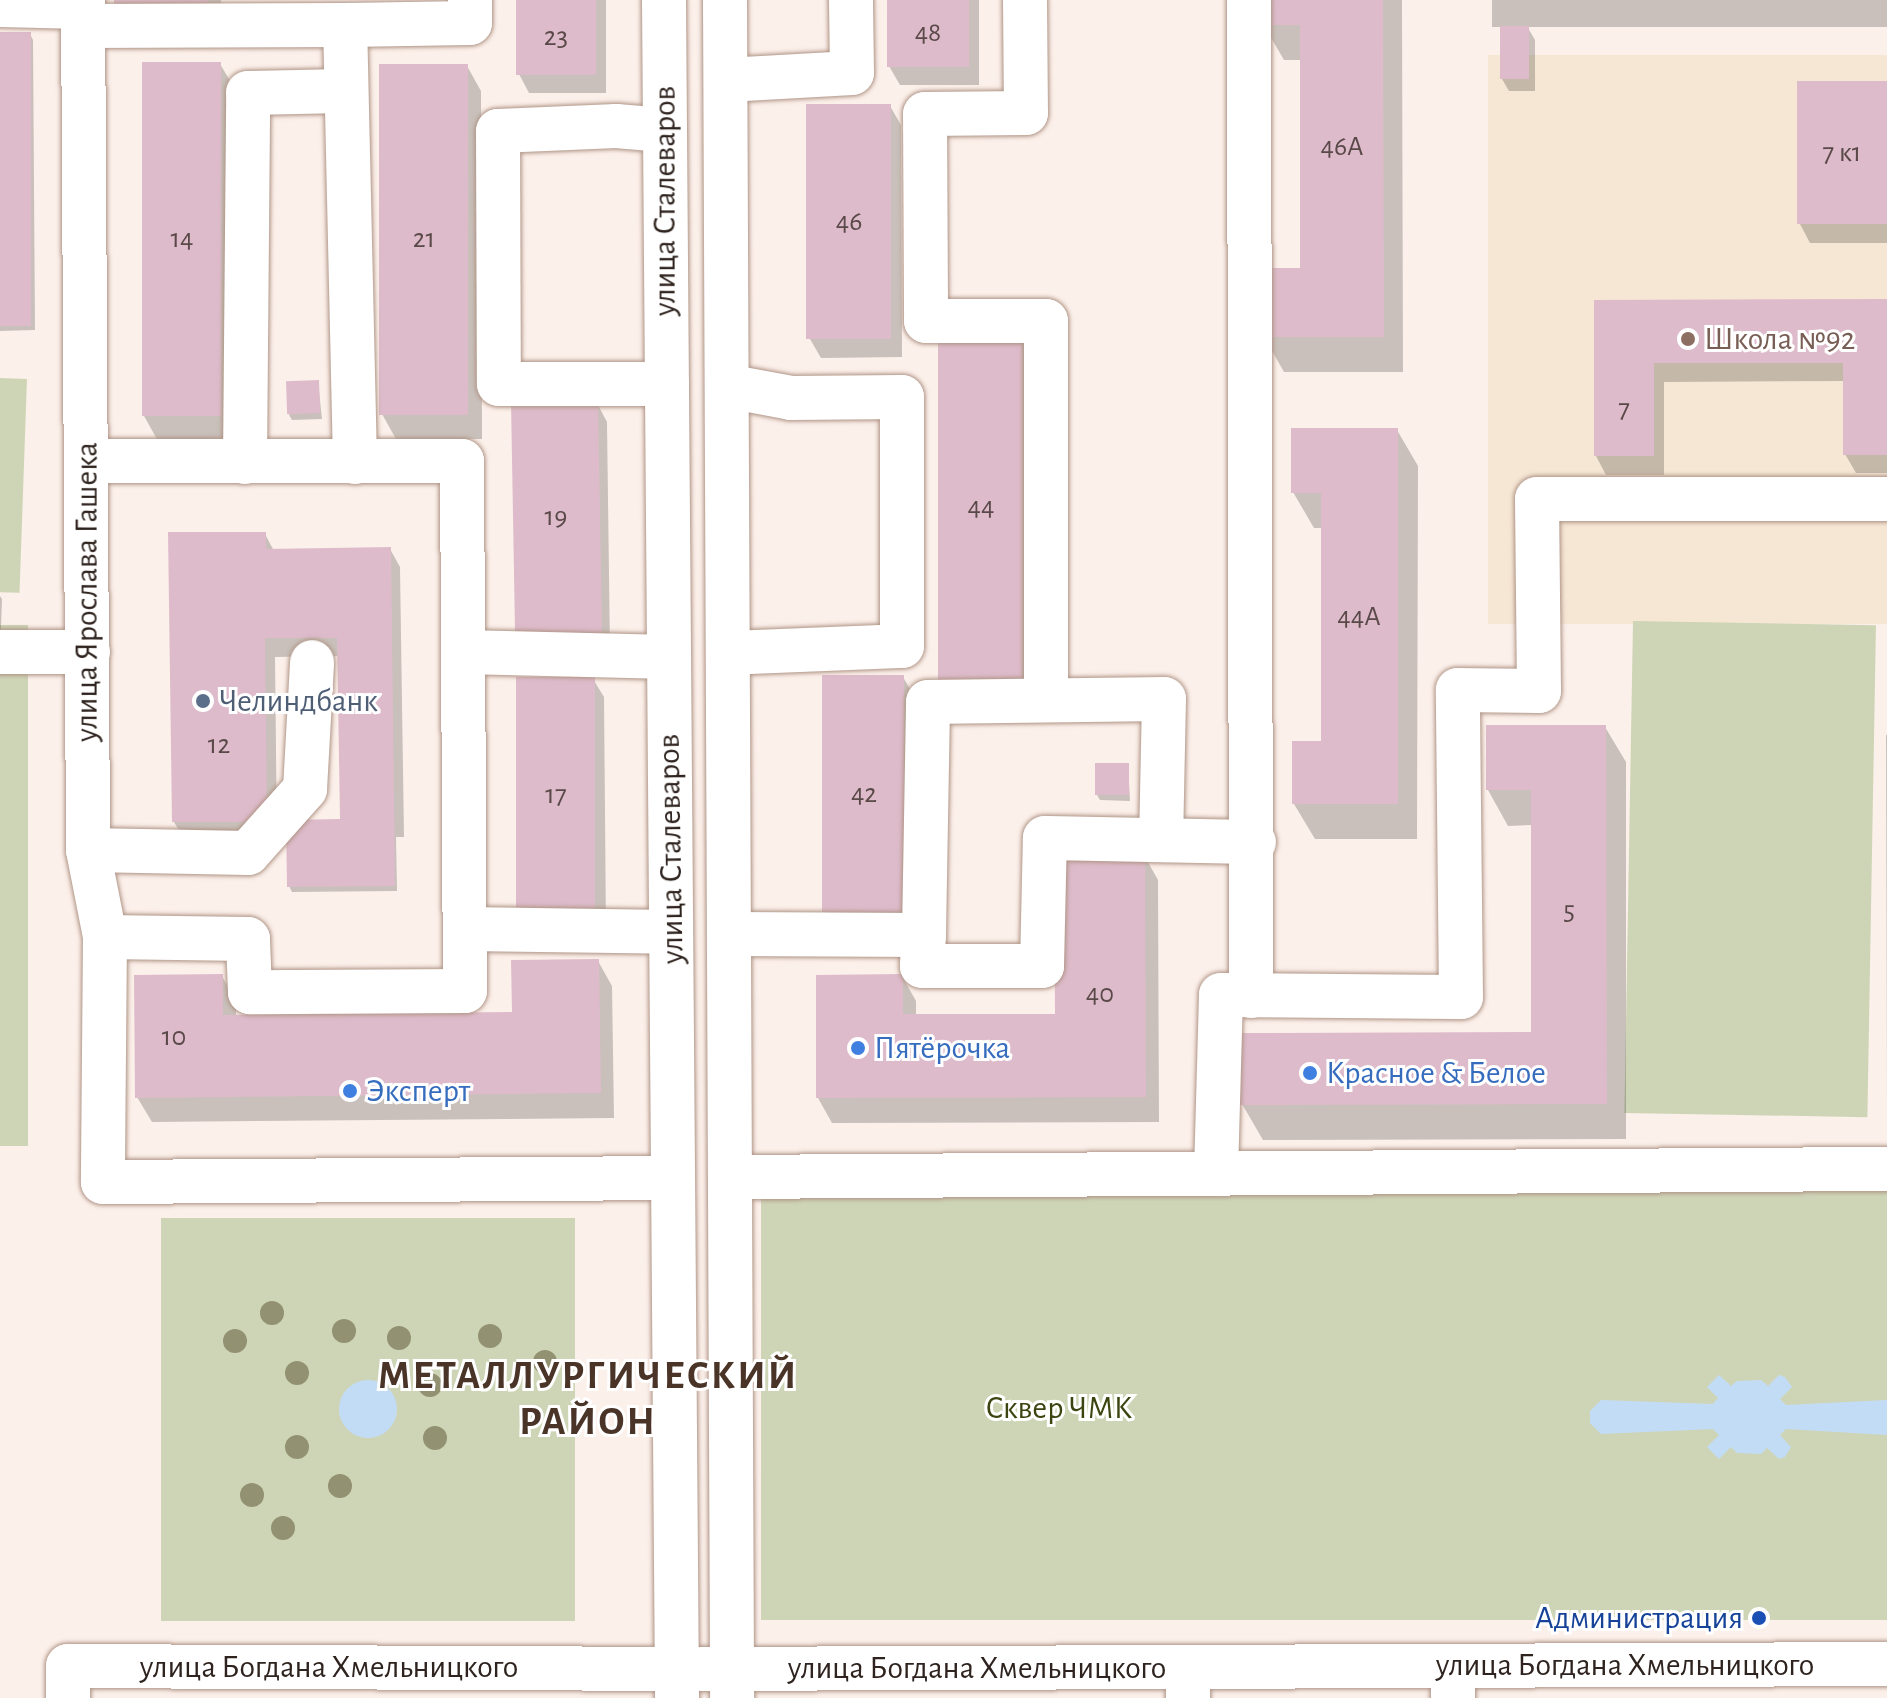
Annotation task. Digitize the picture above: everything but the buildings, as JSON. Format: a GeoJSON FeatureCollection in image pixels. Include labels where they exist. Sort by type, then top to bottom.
{"type":"FeatureCollection","features":[{"type":"Feature","properties":{"kind":"main road"},"geometry":{"type":"LineString","coordinates":[[0,5],[83,11],[236,14],[345,25],[470,23],[470,0]]}},
{"type":"Feature","properties":{"kind":"main road","name":"улица Сталеваров"},"geometry":{"type":"LineString","coordinates":[[664,0],[677,1683]]}},
{"type":"Feature","properties":{"kind":"main road","name":"улица Сталеваров"},"geometry":{"type":"LineString","coordinates":[[725,0],[732,1684]]}},
{"type":"Feature","properties":{"kind":"main road"},"geometry":{"type":"LineString","coordinates":[[726,80],[852,73],[851,0]]}},
{"type":"Feature","properties":{"kind":"main road"},"geometry":{"type":"LineString","coordinates":[[1025,0],[1026,113],[925,114],[926,321],[1046,321],[1046,699]]}},
{"type":"Feature","properties":{"kind":"main road"},"geometry":{"type":"LineString","coordinates":[[1249,0],[1254,842],[1251,996]]}},
{"type":"Feature","properties":{"kind":"main road","name":"улица Ярослава Гашека"},"geometry":{"type":"LineString","coordinates":[[83,11],[88,850],[105,937],[103,1182],[673,1178]]}},
{"type":"Feature","properties":{"kind":"main road"},"geometry":{"type":"LineString","coordinates":[[345,25],[355,462]]}},
{"type":"Feature","properties":{"kind":"main road"},"geometry":{"type":"LineString","coordinates":[[245,462],[248,93],[346,91]]}},
{"type":"Feature","properties":{"kind":"main road"},"geometry":{"type":"LineString","coordinates":[[664,130],[616,126],[498,131],[499,384],[667,384]]}},
{"type":"Feature","properties":{"kind":"main road"},"geometry":{"type":"LineString","coordinates":[[727,386],[791,398],[902,397],[902,646],[728,653]]}},
{"type":"Feature","properties":{"kind":"main road"},"geometry":{"type":"LineString","coordinates":[[87,461],[462,461],[465,991],[250,992],[248,939],[105,937]]}},
{"type":"Feature","properties":{"kind":"main road"},"geometry":{"type":"LineString","coordinates":[[1216,1174],[1221,995],[1461,997],[1458,690],[1539,691],[1537,499],[1887,499]]}},
{"type":"Feature","properties":{"kind":"main road"},"geometry":{"type":"LineString","coordinates":[[0,652],[88,652]]}},
{"type":"Feature","properties":{"kind":"main road"},"geometry":{"type":"LineString","coordinates":[[465,652],[669,657]]}},
{"type":"Feature","properties":{"kind":"main road"},"geometry":{"type":"LineString","coordinates":[[88,850],[248,853],[305,789],[312,662]]}},
{"type":"Feature","properties":{"kind":"main road"},"geometry":{"type":"LineString","coordinates":[[1161,840],[1164,699],[928,702],[922,966],[1042,966],[1045,838],[1254,842]]}},
{"type":"Feature","properties":{"kind":"main road"},"geometry":{"type":"LineString","coordinates":[[465,929],[671,932]]}},
{"type":"Feature","properties":{"kind":"main road"},"geometry":{"type":"LineString","coordinates":[[729,934],[924,935]]}},
{"type":"Feature","properties":{"kind":"main road"},"geometry":{"type":"LineString","coordinates":[[673,1178],[1887,1169]]}},
{"type":"Feature","properties":{"kind":"main road","name":"улица Богдана Хмельницкого"},"geometry":{"type":"LineString","coordinates":[[68,1682],[1453,1682],[1887,1664]]}},
{"type":"Feature","properties":{"kind":"shaded area","name":"Школа №92"},"geometry":{"type":"Polygon","coordinates":[[[1488,55],[1887,55],[1887,624],[1488,624],[1488,55]]]}},
{"type":"Feature","properties":{"kind":"green space"},"geometry":{"type":"Polygon","coordinates":[[[0,378],[27,379],[20,593],[0,592],[0,378]]]}},
{"type":"Feature","properties":{"kind":"green space"},"geometry":{"type":"Polygon","coordinates":[[[1633,621],[1876,625],[1867,1117],[1624,1113],[1633,621]]]}},
{"type":"Feature","properties":{"kind":"green space"},"geometry":{"type":"Polygon","coordinates":[[[0,625],[28,625],[28,1146],[0,1146],[0,625]]]}},
{"type":"Feature","properties":{"kind":"green space","name":"Сквер ЧМК"},"geometry":{"type":"Polygon","coordinates":[[[761,1189],[1887,1189],[1887,1620],[761,1620],[761,1189]]]}},
{"type":"Feature","properties":{"kind":"green space"},"geometry":{"type":"Polygon","coordinates":[[[161,1218],[575,1218],[575,1621],[161,1621],[161,1218]]]}},
{"type":"Feature","properties":{"kind":"water"},"geometry":{"type":"Polygon","coordinates":[[[1719,1375],[1731,1386],[1737,1381],[1761,1380],[1768,1386],[1779,1375],[1785,1377],[1792,1387],[1780,1399],[1786,1405],[1887,1400],[1887,1435],[1786,1429],[1780,1435],[1791,1447],[1785,1457],[1779,1459],[1767,1448],[1761,1454],[1737,1453],[1731,1447],[1719,1459],[1707,1447],[1719,1435],[1713,1429],[1601,1434],[1590,1423],[1590,1411],[1601,1400],[1713,1404],[1718,1398],[1707,1387],[1719,1375]]]}},
{"type":"Feature","properties":{"kind":"water"},"geometry":{"type":"Polygon","coordinates":[[[368,1380],[388,1389],[397,1409],[388,1429],[368,1438],[348,1429],[339,1409],[348,1389],[368,1380]]]}},
{"type":"Feature","properties":{"kind":"place","name":"Школа №92"},"geometry":{"type":"Point","coordinates":[1688,339]}},
{"type":"Feature","properties":{"kind":"place","name":"Челиндбанк"},"geometry":{"type":"Point","coordinates":[203,701]}},
{"type":"Feature","properties":{"kind":"place","name":"Пятёрочка"},"geometry":{"type":"Point","coordinates":[858,1048]}},
{"type":"Feature","properties":{"kind":"place","name":"Красное & Белое"},"geometry":{"type":"Point","coordinates":[1310,1073]}},
{"type":"Feature","properties":{"kind":"place","name":"Эксперт"},"geometry":{"type":"Point","coordinates":[350,1091]}},
{"type":"Feature","properties":{"kind":"place","name":"Администрация"},"geometry":{"type":"Point","coordinates":[1759,1618]}},
{"type":"Feature","properties":{"kind":"district","name":"МЕТАЛЛУРГИЧЕСКИЙ РАЙОН"},"geometry":{"type":"Point","coordinates":[588,1399]}}]}
